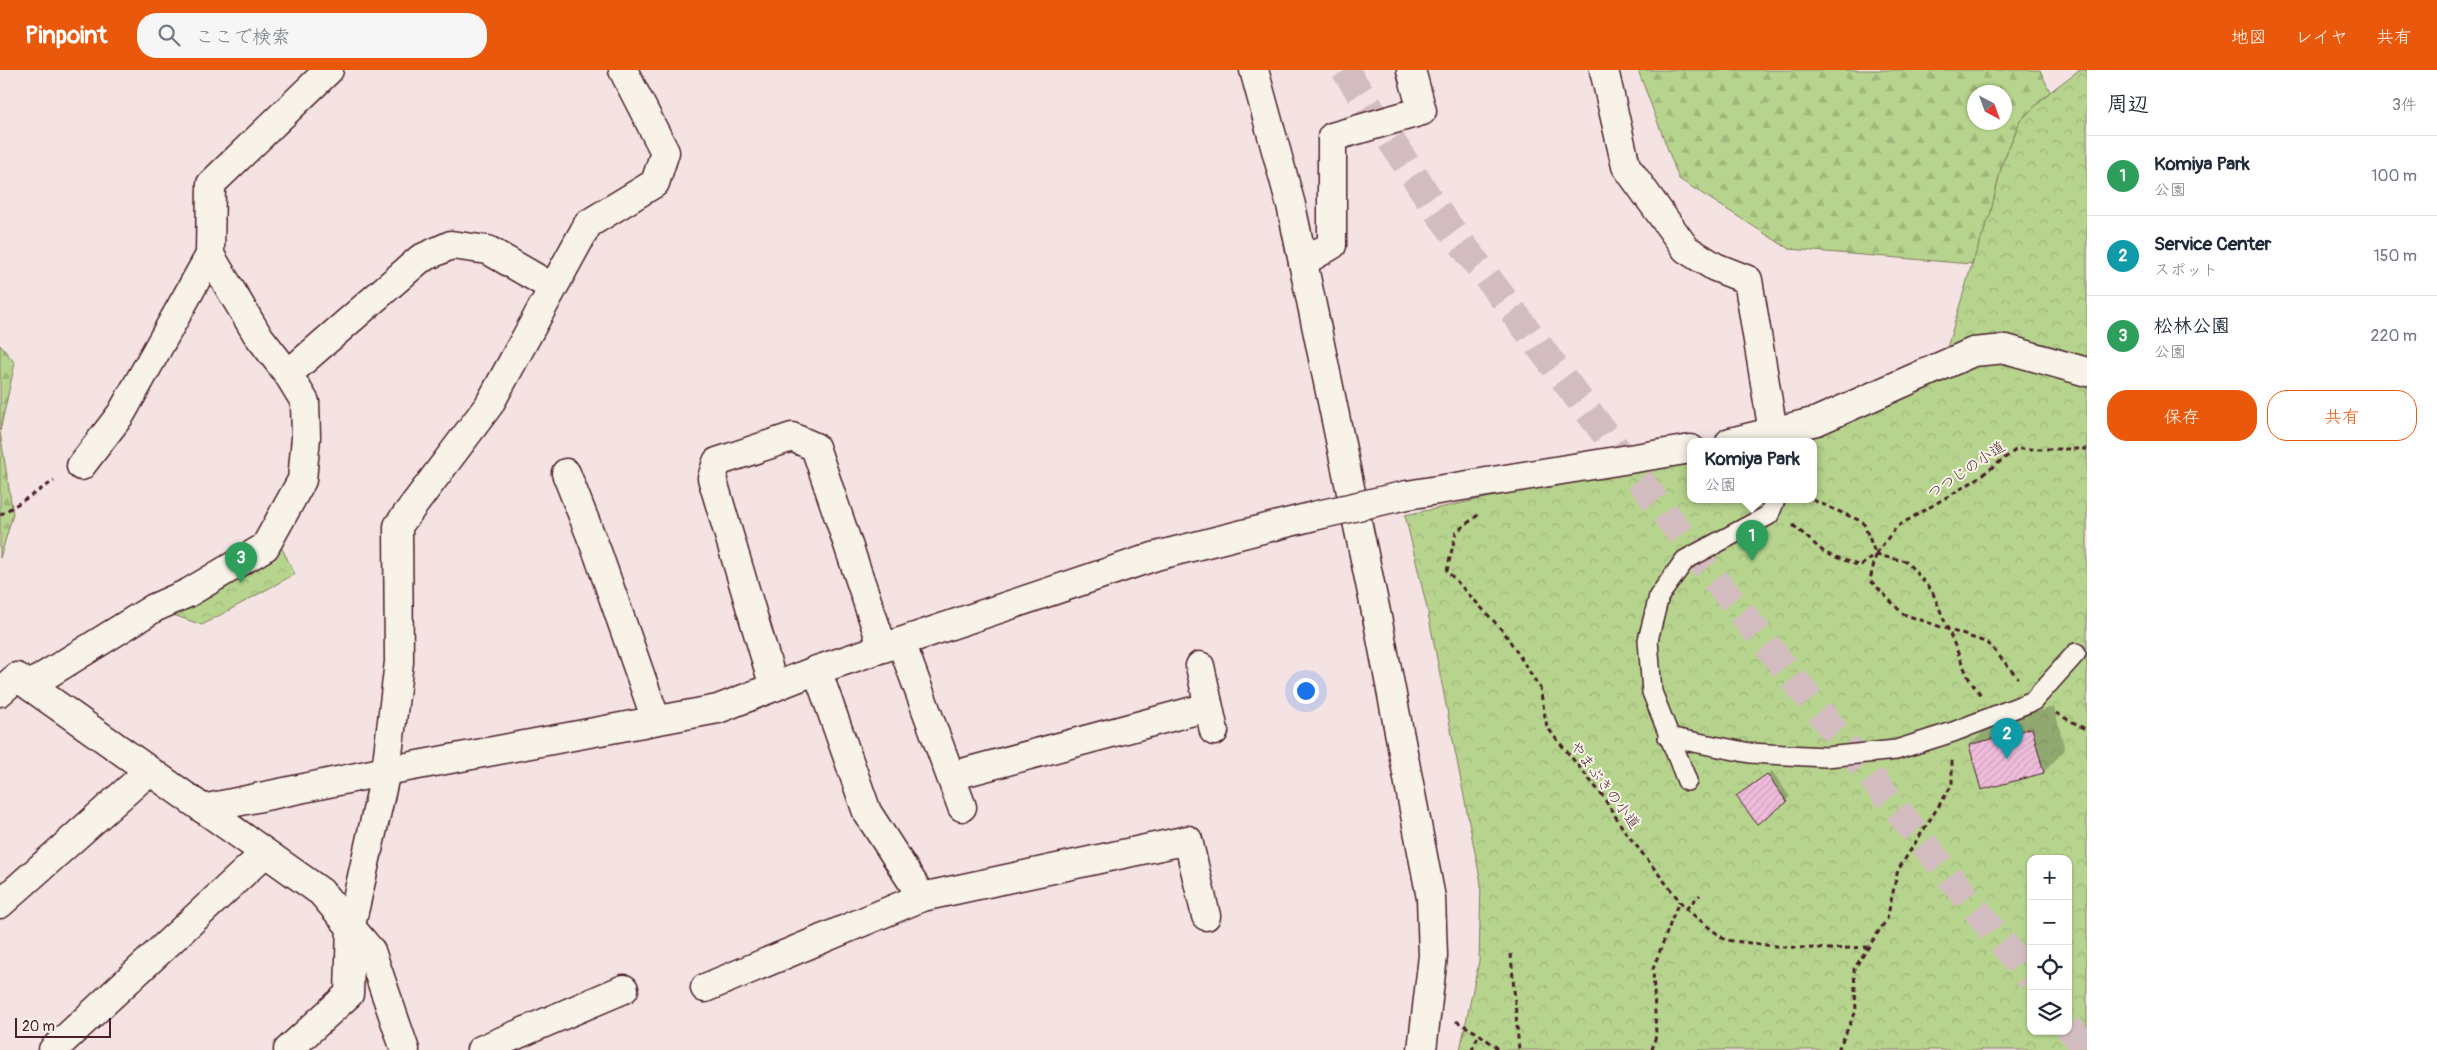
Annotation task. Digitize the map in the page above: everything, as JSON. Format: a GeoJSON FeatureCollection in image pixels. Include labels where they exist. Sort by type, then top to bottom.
{"type":"FeatureCollection","features":[{"type":"Feature","properties":{"kind":"street"},"geometry":{"type":"LineString","coordinates":[[81,466],[121,414],[210,255],[211,184],[329,70]]}},
{"type":"Feature","properties":{"kind":"street"},"geometry":{"type":"LineString","coordinates":[[288,1050],[349,994],[351,925],[386,771],[399,662],[398,526],[489,405],[588,224],[655,182],[665,152],[623,70]]}},
{"type":"Feature","properties":{"kind":"street"},"geometry":{"type":"LineString","coordinates":[[1254,70],[1291,205],[1377,617],[1431,898],[1433,956],[1422,1050]]}},
{"type":"Feature","properties":{"kind":"street"},"geometry":{"type":"LineString","coordinates":[[1303,262],[1332,245],[1332,137],[1422,112],[1411,70]]}},
{"type":"Feature","properties":{"kind":"street"},"geometry":{"type":"LineString","coordinates":[[1604,70],[1626,166],[1686,249],[1715,267],[1748,280],[1775,437],[1817,421],[1974,352],[2006,349],[2087,372]]}},
{"type":"Feature","properties":{"kind":"street"},"geometry":{"type":"LineString","coordinates":[[288,374],[420,259],[451,245],[488,250],[552,287]]}},
{"type":"Feature","properties":{"kind":"street"},"geometry":{"type":"LineString","coordinates":[[30,685],[154,608],[188,593],[266,547],[302,480],[306,437],[304,402],[288,374],[257,334],[210,255]]}},
{"type":"Feature","properties":{"kind":"street"},"geometry":{"type":"LineString","coordinates":[[774,687],[712,478],[717,462],[792,437],[815,447],[892,645],[951,776],[962,807]]}},
{"type":"Feature","properties":{"kind":"street"},"geometry":{"type":"LineString","coordinates":[[203,809],[386,771],[718,709],[817,670],[1156,556],[1318,515],[1407,495],[1687,450]]}},
{"type":"Feature","properties":{"kind":"street"},"geometry":{"type":"LineString","coordinates":[[566,473],[598,554],[656,720]]}},
{"type":"Feature","properties":{"kind":"street"},"geometry":{"type":"LineString","coordinates":[[951,776],[1211,719],[1200,666]]}},
{"type":"Feature","properties":{"kind":"street"},"geometry":{"type":"LineString","coordinates":[[817,670],[867,812],[922,897]]}},
{"type":"Feature","properties":{"kind":"street"},"geometry":{"type":"LineString","coordinates":[[0,692],[17,677],[30,685],[322,892],[371,951],[406,1050]]}},
{"type":"Feature","properties":{"kind":"street"},"geometry":{"type":"LineString","coordinates":[[0,904],[149,771]]}},
{"type":"Feature","properties":{"kind":"street"},"geometry":{"type":"LineString","coordinates":[[705,988],[922,897],[1188,840],[1206,916]]}},
{"type":"Feature","properties":{"kind":"street"},"geometry":{"type":"LineString","coordinates":[[53,1050],[265,852]]}},
{"type":"Feature","properties":{"kind":"street"},"geometry":{"type":"LineString","coordinates":[[481,1050],[624,989]]}},
{"type":"Feature","properties":{"kind":"lane"},"geometry":{"type":"LineString","coordinates":[[1687,782],[1652,692],[1648,640],[1659,596],[1685,560],[1772,508]]}},
{"type":"Feature","properties":{"kind":"lane"},"geometry":{"type":"LineString","coordinates":[[1668,737],[1750,754],[1826,757],[1896,750],[1953,732],[2033,701],[2076,652]]}},
{"type":"Feature","properties":{"kind":"path","name":"つつじの小道"},"geometry":{"type":"LineString","coordinates":[[1876,555],[1896,527],[1974,481],[2017,449],[2087,448]]}},
{"type":"Feature","properties":{"kind":"path"},"geometry":{"type":"LineString","coordinates":[[0,515],[26,497],[81,466]]}},
{"type":"Feature","properties":{"kind":"path"},"geometry":{"type":"LineString","coordinates":[[1817,502],[1863,522],[1876,555],[1870,580],[1903,614],[1988,643],[2016,673],[2033,701],[2087,730]]}},
{"type":"Feature","properties":{"kind":"path"},"geometry":{"type":"LineString","coordinates":[[1772,508],[1780,518],[1799,528],[1826,553],[1860,566],[1876,555],[1906,561],[1932,592],[1968,677],[1997,716]]}},
{"type":"Feature","properties":{"kind":"path","name":"やまぶきの小道"},"geometry":{"type":"LineString","coordinates":[[1482,512],[1456,532],[1447,571],[1504,632],[1540,688],[1547,728],[1602,795],[1624,830],[1679,901]]}},
{"type":"Feature","properties":{"kind":"path"},"geometry":{"type":"LineString","coordinates":[[1838,1050],[1856,1011],[1854,969],[1887,919],[1898,870],[1952,785],[1953,732]]}},
{"type":"Feature","properties":{"kind":"path"},"geometry":{"type":"LineString","coordinates":[[1686,909],[1700,895]]}},
{"type":"Feature","properties":{"kind":"path"},"geometry":{"type":"LineString","coordinates":[[1652,1050],[1656,1034],[1653,969],[1679,901],[1686,909],[1725,940],[1784,947],[1830,949],[1867,947]]}},
{"type":"Feature","properties":{"kind":"path"},"geometry":{"type":"LineString","coordinates":[[1511,954],[1519,1050]]}},
{"type":"Feature","properties":{"kind":"path"},"geometry":{"type":"LineString","coordinates":[[1428,1006],[1478,1034],[1500,1050]]}},
{"type":"Feature","properties":{"kind":"path"},"geometry":{"type":"LineString","coordinates":[[1472,1050],[1478,1034]]}},
{"type":"Feature","properties":{"kind":"green space"},"geometry":{"type":"Polygon","coordinates":[[[1638,70],[2040,70],[2050,92],[2020,121],[2002,164],[1991,215],[1972,264],[1789,249],[1679,179],[1638,70]]]}},
{"type":"Feature","properties":{"kind":"green space"},"geometry":{"type":"Polygon","coordinates":[[[2079,70],[2087,70],[2087,1050],[1460,1050],[1479,961],[1481,883],[1427,608],[1405,515],[1687,456],[1687,503],[1817,503],[1817,438],[1774,438],[1849,422],[1938,378],[1972,264],[1990,215],[2002,164],[2020,121],[2050,92],[2079,70]]]}},
{"type":"Feature","properties":{"kind":"green space"},"geometry":{"type":"Polygon","coordinates":[[[0,345],[15,363],[0,431],[0,345]]]}},
{"type":"Feature","properties":{"kind":"green space"},"geometry":{"type":"Polygon","coordinates":[[[0,432],[13,514],[0,558],[0,432]]]}},
{"type":"Feature","properties":{"kind":"green space"},"geometry":{"type":"Polygon","coordinates":[[[274,533],[295,574],[202,625],[154,608],[274,533]]]}},
{"type":"Feature","properties":{"kind":"building"},"geometry":{"type":"Polygon","coordinates":[[[2032,728],[2044,773],[1981,790],[1969,745],[2032,728]]]}},
{"type":"Feature","properties":{"kind":"building"},"geometry":{"type":"Polygon","coordinates":[[[1767,774],[1787,802],[1757,824],[1736,796],[1767,774]]]}},
{"type":"Feature","properties":{"kind":"tunnel"},"geometry":{"type":"LineString","coordinates":[[1345,70],[1435,208],[1710,573],[2027,974]]}},
{"type":"Feature","properties":{"kind":"tunnel"},"geometry":{"type":"LineString","coordinates":[[2072,1031],[2087,1050]]}},
{"type":"Feature","properties":{"kind":"place","name":"Komiya Park"},"geometry":{"type":"Point","coordinates":[1752,561]}},
{"type":"Feature","properties":{"kind":"place","name":"松林公園"},"geometry":{"type":"Point","coordinates":[241,583]}},
{"type":"Feature","properties":{"kind":"place","name":"Service Center"},"geometry":{"type":"Point","coordinates":[2007,759]}}]}
